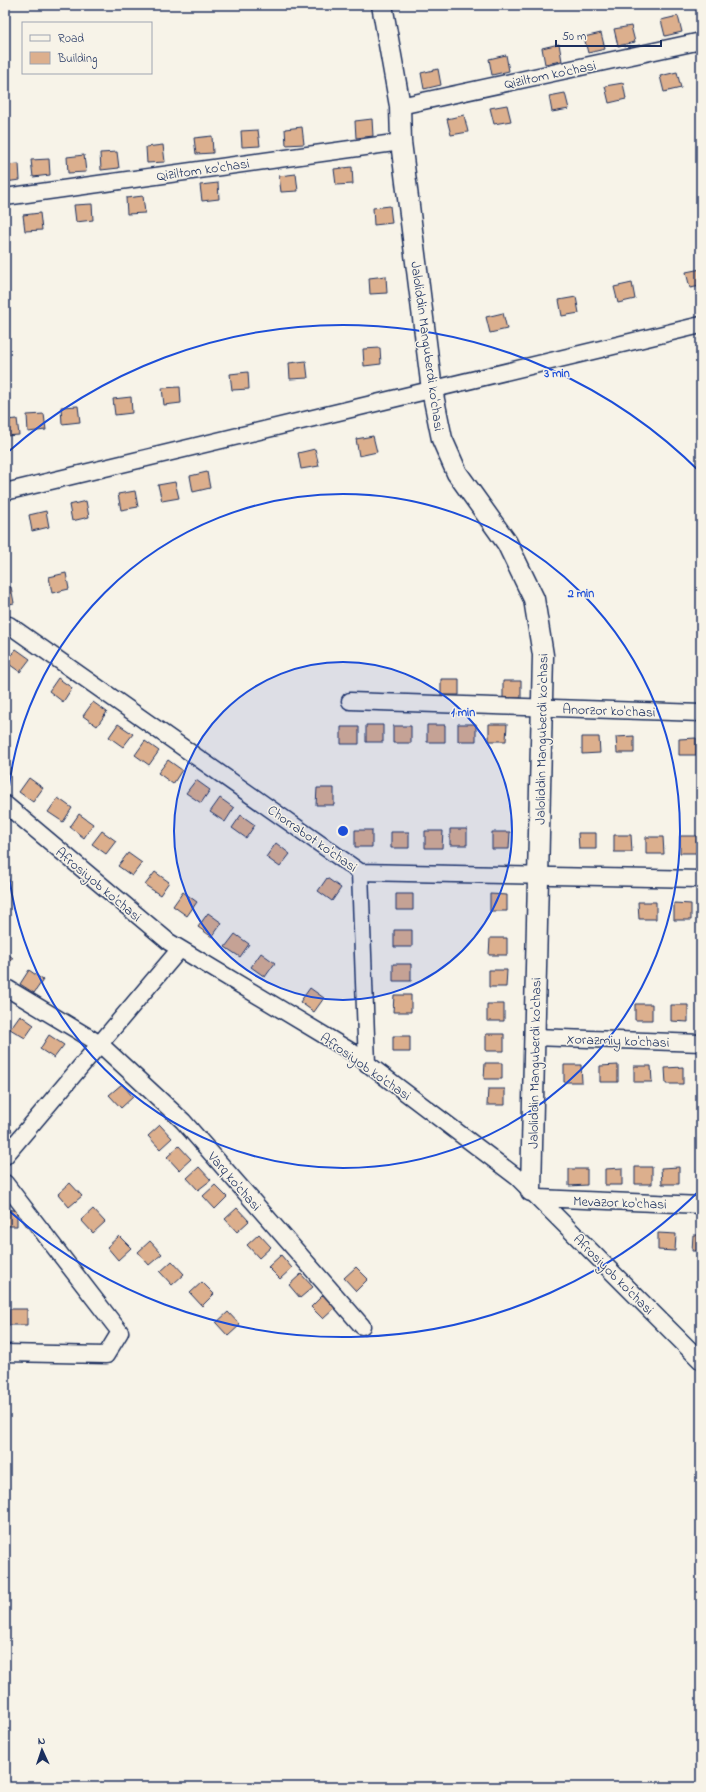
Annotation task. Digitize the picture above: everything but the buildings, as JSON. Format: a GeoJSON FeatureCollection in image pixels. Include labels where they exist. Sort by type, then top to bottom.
{"type":"FeatureCollection","features":[{"type":"Feature","properties":{"kind":"street","name":"Jaloliddin Manguberdi ko'chasi"},"geometry":{"type":"LineString","coordinates":[[382,5],[400,106],[401,142],[432,390],[442,439],[457,473],[507,544],[534,599],[543,655],[534,1038],[535,1195]]}},
{"type":"Feature","properties":{"kind":"street","name":"Qiziltom ko'chasi"},"geometry":{"type":"LineString","coordinates":[[400,106],[701,41]]}},
{"type":"Feature","properties":{"kind":"street","name":"Qiziltom ko'chasi"},"geometry":{"type":"LineString","coordinates":[[5,197],[401,142]]}},
{"type":"Feature","properties":{"kind":"street"},"geometry":{"type":"LineString","coordinates":[[5,492],[701,325]]}},
{"type":"Feature","properties":{"kind":"street","name":"Chorrabot ko'chasi"},"geometry":{"type":"LineString","coordinates":[[5,626],[9,625],[360,872],[538,874],[701,879]]}},
{"type":"Feature","properties":{"kind":"street","name":"Anorzor ko'chasi"},"geometry":{"type":"LineString","coordinates":[[350,701],[701,713]]}},
{"type":"Feature","properties":{"kind":"street","name":"Afrosiyob ko'chasi"},"geometry":{"type":"LineString","coordinates":[[5,804],[169,942],[352,1052],[518,1178],[701,1361]]}},
{"type":"Feature","properties":{"kind":"street"},"geometry":{"type":"LineString","coordinates":[[360,872],[367,1064]]}},
{"type":"Feature","properties":{"kind":"street"},"geometry":{"type":"LineString","coordinates":[[5,1156],[180,949]]}},
{"type":"Feature","properties":{"kind":"street","name":"Varq ko'chasi"},"geometry":{"type":"LineString","coordinates":[[5,987],[100,1044],[183,1122],[362,1326]]}},
{"type":"Feature","properties":{"kind":"street","name":"Xorazmiy ko'chasi"},"geometry":{"type":"LineString","coordinates":[[534,1038],[701,1043]]}},
{"type":"Feature","properties":{"kind":"street"},"geometry":{"type":"LineString","coordinates":[[5,1183],[120,1332],[106,1355],[5,1353]]}},
{"type":"Feature","properties":{"kind":"street","name":"Mevazor ko'chasi"},"geometry":{"type":"LineString","coordinates":[[535,1195],[701,1205]]}}]}
